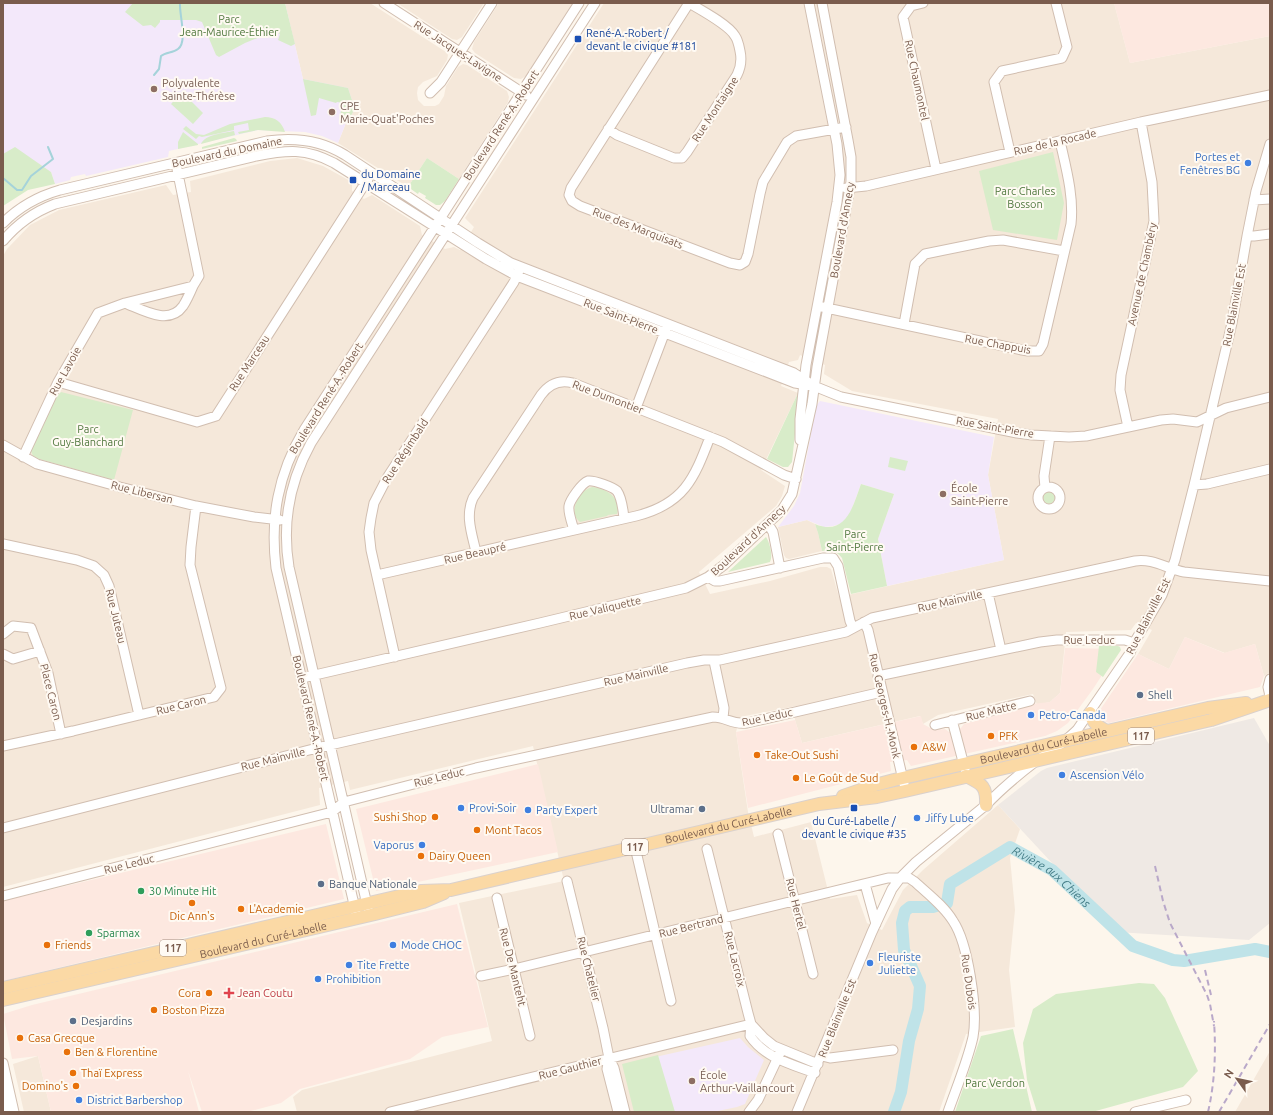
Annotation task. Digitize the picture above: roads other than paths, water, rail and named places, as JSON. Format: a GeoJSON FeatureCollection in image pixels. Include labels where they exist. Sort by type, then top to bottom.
{"type":"FeatureCollection","features":[{"type":"Feature","properties":{"kind":"main road","name":"Boulevard du Curé-Labelle"},"geometry":{"type":"LineString","coordinates":[[819,804],[875,784],[1208,708],[1270,700]]}},
{"type":"Feature","properties":{"kind":"main road","name":"Boulevard du Curé-Labelle"},"geometry":{"type":"LineString","coordinates":[[3,1000],[368,909],[421,891],[451,890],[819,804],[877,797],[905,791],[1211,720],[1270,700]]}},
{"type":"Feature","properties":{"kind":"main road"},"geometry":{"type":"LineString","coordinates":[[1090,713],[1094,724],[1107,731]]}},
{"type":"Feature","properties":{"kind":"main road"},"geometry":{"type":"LineString","coordinates":[[966,776],[981,784],[986,793],[986,805]]}},
{"type":"Feature","properties":{"kind":"main road","name":"Boulevard du Curé-Labelle"},"geometry":{"type":"LineString","coordinates":[[3,988],[356,912]]}},
{"type":"Feature","properties":{"kind":"street","name":"Rue Jacques-Lavigne"},"geometry":{"type":"LineString","coordinates":[[384,3],[533,99]]}},
{"type":"Feature","properties":{"kind":"street"},"geometry":{"type":"LineString","coordinates":[[430,93],[441,82],[492,3]]}},
{"type":"Feature","properties":{"kind":"street","name":"Boulevard René-A.-Robert"},"geometry":{"type":"LineString","coordinates":[[356,912],[274,554],[274,519],[280,484],[288,461],[297,443],[580,3]]}},
{"type":"Feature","properties":{"kind":"street","name":"Boulevard René-A.-Robert"},"geometry":{"type":"LineString","coordinates":[[368,909],[289,567],[286,544],[290,497],[294,482],[311,443],[595,3]]}},
{"type":"Feature","properties":{"kind":"street","name":"Rue des Marquisats"},"geometry":{"type":"LineString","coordinates":[[689,3],[571,188],[569,195],[572,201],[580,206],[738,266],[744,264],[748,254],[763,182],[787,142],[796,136],[846,127]]}},
{"type":"Feature","properties":{"kind":"street","name":"Rue Montaigne"},"geometry":{"type":"LineString","coordinates":[[608,129],[618,135],[674,158],[682,158],[737,75],[741,66],[741,60],[735,36],[728,28],[689,3]]}},
{"type":"Feature","properties":{"kind":"street","name":"Boulevard d'Annecy"},"geometry":{"type":"LineString","coordinates":[[800,456],[800,419],[806,365],[839,188],[839,155],[809,3]]}},
{"type":"Feature","properties":{"kind":"street","name":"Boulevard d'Annecy"},"geometry":{"type":"LineString","coordinates":[[708,577],[722,567],[787,504],[796,480],[809,420],[850,188],[851,157],[822,3]]}},
{"type":"Feature","properties":{"kind":"street","name":"Rue Chaumontel"},"geometry":{"type":"LineString","coordinates":[[923,3],[911,6],[903,17],[936,169]]}},
{"type":"Feature","properties":{"kind":"street"},"geometry":{"type":"LineString","coordinates":[[1010,152],[994,82],[1002,71],[1062,58],[1067,47],[1056,3]]}},
{"type":"Feature","properties":{"kind":"street","name":"Rue de la Rocade"},"geometry":{"type":"LineString","coordinates":[[839,188],[850,188],[1141,122],[1270,95]]}},
{"type":"Feature","properties":{"kind":"street","name":"Avenue de Chambéry"},"geometry":{"type":"LineString","coordinates":[[1128,427],[1120,390],[1121,375],[1154,221],[1153,187],[1141,122]]}},
{"type":"Feature","properties":{"kind":"street","name":"Boulevard du Domaine"},"geometry":{"type":"LineString","coordinates":[[3,223],[28,203],[54,192],[267,141],[283,139],[299,139],[315,142],[335,149],[442,218]]}},
{"type":"Feature","properties":{"kind":"street","name":"Rue Chappuis"},"geometry":{"type":"LineString","coordinates":[[817,306],[1028,351],[1039,350],[1043,344],[1071,224],[1072,212],[1070,184],[1060,140]]}},
{"type":"Feature","properties":{"kind":"street","name":"Rue Blainville Est"},"geometry":{"type":"LineString","coordinates":[[797,1112],[890,892],[901,877],[916,862],[1038,760],[1068,740],[1090,713],[1125,661],[1159,600],[1172,569],[1194,485],[1234,312],[1254,200],[1270,144]]}},
{"type":"Feature","properties":{"kind":"street","name":"Boulevard du Domaine"},"geometry":{"type":"LineString","coordinates":[[3,241],[26,219],[50,206],[72,199],[269,153],[298,150],[328,159],[435,227]]}},
{"type":"Feature","properties":{"kind":"street"},"geometry":{"type":"LineString","coordinates":[[125,303],[161,317],[174,315],[183,306],[199,276],[175,163]]}},
{"type":"Feature","properties":{"kind":"street","name":"Rue Marceau"},"geometry":{"type":"LineString","coordinates":[[58,382],[197,422],[216,416],[372,172]]}},
{"type":"Feature","properties":{"kind":"street"},"geometry":{"type":"LineString","coordinates":[[1254,200],[1270,199]]}},
{"type":"Feature","properties":{"kind":"street","name":"Rue Saint-Pierre"},"geometry":{"type":"LineString","coordinates":[[442,218],[449,229],[496,265],[519,271],[668,324],[794,373],[804,382],[844,398],[1023,434],[1069,437],[1086,436],[1167,419],[1197,422],[1226,408],[1270,397]]}},
{"type":"Feature","properties":{"kind":"street","name":"Rue Saint-Pierre"},"geometry":{"type":"LineString","coordinates":[[435,227],[449,229]]}},
{"type":"Feature","properties":{"kind":"street"},"geometry":{"type":"LineString","coordinates":[[1247,236],[1270,234]]}},
{"type":"Feature","properties":{"kind":"street"},"geometry":{"type":"LineString","coordinates":[[904,324],[915,264],[924,254],[989,241],[1003,240],[1064,251]]}},
{"type":"Feature","properties":{"kind":"street","name":"Rue Saint-Pierre"},"geometry":{"type":"LineString","coordinates":[[519,271],[664,333],[795,383],[804,382]]}},
{"type":"Feature","properties":{"kind":"street","name":"Rue Régimbald"},"geometry":{"type":"LineString","coordinates":[[395,657],[370,545],[372,513],[378,494],[519,271]]}},
{"type":"Feature","properties":{"kind":"street","name":"Rue Lavoie"},"geometry":{"type":"LineString","coordinates":[[23,457],[58,382],[98,313],[125,303],[193,286]]}},
{"type":"Feature","properties":{"kind":"street"},"geometry":{"type":"LineString","coordinates":[[636,408],[668,324]]}},
{"type":"Feature","properties":{"kind":"street","name":"Rue Dumontier"},"geometry":{"type":"LineString","coordinates":[[476,552],[469,519],[472,500],[546,389],[555,383],[566,381],[710,437],[732,446],[784,475],[796,480]]}},
{"type":"Feature","properties":{"kind":"street"},"geometry":{"type":"LineString","coordinates":[[1045,488],[1044,476],[1050,436]]}},
{"type":"Feature","properties":{"kind":"street","name":"Rue Beaupré"},"geometry":{"type":"LineString","coordinates":[[377,575],[658,510],[679,494],[692,479],[710,437]]}},
{"type":"Feature","properties":{"kind":"street","name":"Rue Libersan"},"geometry":{"type":"LineString","coordinates":[[3,445],[37,464],[196,506],[254,517],[287,520]]}},
{"type":"Feature","properties":{"kind":"street"},"geometry":{"type":"LineString","coordinates":[[1194,485],[1207,484],[1270,469]]}},
{"type":"Feature","properties":{"kind":"street"},"geometry":{"type":"LineString","coordinates":[[574,530],[570,503],[581,486],[589,481],[616,490],[620,498],[624,518]]}},
{"type":"Feature","properties":{"kind":"street","name":"Rue Caron"},"geometry":{"type":"LineString","coordinates":[[3,746],[61,734],[214,697],[221,688],[190,565],[196,506]]}},
{"type":"Feature","properties":{"kind":"street"},"geometry":{"type":"LineString","coordinates":[[768,524],[773,532],[780,568]]}},
{"type":"Feature","properties":{"kind":"street","name":"Rue Juteau"},"geometry":{"type":"LineString","coordinates":[[3,544],[78,560],[94,566],[104,575],[109,586],[139,715]]}},
{"type":"Feature","properties":{"kind":"street"},"geometry":{"type":"LineString","coordinates":[[708,577],[715,581],[720,581],[823,558],[830,558],[834,560],[838,566],[850,621],[853,628]]}},
{"type":"Feature","properties":{"kind":"street","name":"Rue Mainville"},"geometry":{"type":"LineString","coordinates":[[3,828],[330,745],[686,663],[704,660],[714,661],[843,632],[872,618],[1138,561],[1149,561],[1184,572],[1270,581]]}},
{"type":"Feature","properties":{"kind":"street","name":"Rue Valiquette"},"geometry":{"type":"LineString","coordinates":[[302,678],[676,592],[708,577]]}},
{"type":"Feature","properties":{"kind":"street"},"geometry":{"type":"LineString","coordinates":[[988,592],[1001,650]]}},
{"type":"Feature","properties":{"kind":"street","name":"Rue Georges-H.-Monk"},"geometry":{"type":"LineString","coordinates":[[864,622],[868,630],[905,791]]}},
{"type":"Feature","properties":{"kind":"street","name":"Place Caron"},"geometry":{"type":"LineString","coordinates":[[3,634],[13,626],[32,628],[48,673],[61,734]]}},
{"type":"Feature","properties":{"kind":"street","name":"Rue Leduc"},"geometry":{"type":"LineString","coordinates":[[878,676],[1035,643],[1057,640],[1125,640],[1134,643]]}},
{"type":"Feature","properties":{"kind":"street","name":"Place Caron"},"geometry":{"type":"LineString","coordinates":[[3,654],[13,659],[40,651]]}},
{"type":"Feature","properties":{"kind":"street"},"geometry":{"type":"LineString","coordinates":[[714,661],[724,708],[723,718]]}},
{"type":"Feature","properties":{"kind":"street"},"geometry":{"type":"LineString","coordinates":[[1270,679],[1268,687],[1270,696]]}},
{"type":"Feature","properties":{"kind":"street","name":"Rue Leduc"},"geometry":{"type":"LineString","coordinates":[[3,896],[332,812],[344,802],[476,768],[713,717],[723,718],[736,724],[747,723],[882,692]]}},
{"type":"Feature","properties":{"kind":"street","name":"Rue Matte"},"geometry":{"type":"LineString","coordinates":[[935,724],[1030,701]]}},
{"type":"Feature","properties":{"kind":"street","name":"Rue Matte"},"geometry":{"type":"LineString","coordinates":[[952,720],[966,776]]}},
{"type":"Feature","properties":{"kind":"street"},"geometry":{"type":"LineString","coordinates":[[1068,740],[1071,753]]}},
{"type":"Feature","properties":{"kind":"street"},"geometry":{"type":"LineString","coordinates":[[1036,747],[1038,760]]}},
{"type":"Feature","properties":{"kind":"street","name":"Rue Hertel"},"geometry":{"type":"LineString","coordinates":[[778,834],[813,974]]}},
{"type":"Feature","properties":{"kind":"street"},"geometry":{"type":"LineString","coordinates":[[634,847],[671,1001]]}},
{"type":"Feature","properties":{"kind":"street","name":"Rue Lacroix"},"geometry":{"type":"LineString","coordinates":[[707,849],[751,1024],[779,1054],[818,1064],[830,1058],[894,1050]]}},
{"type":"Feature","properties":{"kind":"street","name":"Rue Bertrand"},"geometry":{"type":"LineString","coordinates":[[481,976],[888,878],[901,877]]}},
{"type":"Feature","properties":{"kind":"street","name":"Rue Dubois"},"geometry":{"type":"LineString","coordinates":[[901,877],[913,880],[944,909],[956,926],[964,944],[974,1018],[972,1040],[948,1112]]}},
{"type":"Feature","properties":{"kind":"street","name":"Rue Chatelier"},"geometry":{"type":"LineString","coordinates":[[567,881],[609,1058]]}},
{"type":"Feature","properties":{"kind":"street"},"geometry":{"type":"LineString","coordinates":[[864,884],[876,924]]}},
{"type":"Feature","properties":{"kind":"street","name":"Rue De Manteht"},"geometry":{"type":"LineString","coordinates":[[496,898],[530,1036]]}},
{"type":"Feature","properties":{"kind":"street","name":"Rue Gauthier"},"geometry":{"type":"LineString","coordinates":[[390,1112],[751,1024]]}},
{"type":"Feature","properties":{"kind":"street"},"geometry":{"type":"LineString","coordinates":[[749,1112],[758,1100],[779,1054]]}},
{"type":"Feature","properties":{"kind":"street"},"geometry":{"type":"LineString","coordinates":[[609,1058],[607,1069],[618,1112]]}},
{"type":"Feature","properties":{"kind":"street"},"geometry":{"type":"LineString","coordinates":[[609,1058],[614,1068],[625,1112]]}},
{"type":"Feature","properties":{"kind":"street"},"geometry":{"type":"LineString","coordinates":[[3,1063],[14,1112]]}},
{"type":"Feature","properties":{"kind":"street"},"geometry":{"type":"LineString","coordinates":[[3,1092],[7,1112]]}},
{"type":"Feature","properties":{"kind":"street"},"geometry":{"type":"LineString","coordinates":[[1135,1112],[1186,1100]]}},
{"type":"Feature","properties":{"kind":"waterway"},"geometry":{"type":"LineString","coordinates":[[154,75],[159,69],[161,56],[178,49],[181,45],[183,34],[180,3]]}},
{"type":"Feature","properties":{"kind":"waterway"},"geometry":{"type":"LineString","coordinates":[[3,178],[17,190],[22,190],[31,176],[53,159],[48,147]]}},
{"type":"Feature","properties":{"kind":"waterway","name":"Rivière aux Chiens"},"geometry":{"type":"LineString","coordinates":[[894,1112],[901,1092],[909,1041],[918,1009],[920,986],[904,950],[902,923],[905,911],[910,907],[933,907],[947,903],[950,884],[1010,847],[1052,870],[1133,946],[1173,960],[1184,961],[1255,949],[1270,952]]}},
{"type":"Feature","properties":{"kind":"railway"},"geometry":{"type":"LineString","coordinates":[[1155,866],[1170,923],[1207,995],[1214,1026]]}},
{"type":"Feature","properties":{"kind":"railway"},"geometry":{"type":"LineString","coordinates":[[1205,970],[1211,995]]}},
{"type":"Feature","properties":{"kind":"railway"},"geometry":{"type":"LineString","coordinates":[[1208,1112],[1214,1066],[1214,1021]]}},
{"type":"Feature","properties":{"kind":"railway"},"geometry":{"type":"LineString","coordinates":[[1219,1112],[1270,1024]]}},
{"type":"Feature","properties":{"kind":"place","name":"René-A.-Robert / devant le civique #181"},"geometry":{"type":"Point","coordinates":[578,39]}},
{"type":"Feature","properties":{"kind":"place","name":"Polyvalente Sainte-Thérèse"},"geometry":{"type":"Point","coordinates":[154,89]}},
{"type":"Feature","properties":{"kind":"place","name":"CPE Marie-Quat'Poches"},"geometry":{"type":"Point","coordinates":[332,112]}},
{"type":"Feature","properties":{"kind":"place","name":"Portes et Fenêtres BG"},"geometry":{"type":"Point","coordinates":[1248,163]}},
{"type":"Feature","properties":{"kind":"place","name":"du Domaine / Marceau"},"geometry":{"type":"Point","coordinates":[353,180]}},
{"type":"Feature","properties":{"kind":"place","name":"École Saint-Pierre"},"geometry":{"type":"Point","coordinates":[943,494]}},
{"type":"Feature","properties":{"kind":"place","name":"Shell"},"geometry":{"type":"Point","coordinates":[1140,695]}},
{"type":"Feature","properties":{"kind":"place","name":"Petro-Canada"},"geometry":{"type":"Point","coordinates":[1031,715]}},
{"type":"Feature","properties":{"kind":"place","name":"PFK"},"geometry":{"type":"Point","coordinates":[991,736]}},
{"type":"Feature","properties":{"kind":"place","name":"A&W"},"geometry":{"type":"Point","coordinates":[914,747]}},
{"type":"Feature","properties":{"kind":"place","name":"Take-Out Sushi"},"geometry":{"type":"Point","coordinates":[757,755]}},
{"type":"Feature","properties":{"kind":"place","name":"Ascension Vélo"},"geometry":{"type":"Point","coordinates":[1062,775]}},
{"type":"Feature","properties":{"kind":"place","name":"Le Goût de Sud"},"geometry":{"type":"Point","coordinates":[796,778]}},
{"type":"Feature","properties":{"kind":"place","name":"Provi-Soir"},"geometry":{"type":"Point","coordinates":[461,808]}},
{"type":"Feature","properties":{"kind":"place","name":"du Curé-Labelle / devant le civique #35"},"geometry":{"type":"Point","coordinates":[854,808]}},
{"type":"Feature","properties":{"kind":"place","name":"Ultramar"},"geometry":{"type":"Point","coordinates":[702,809]}},
{"type":"Feature","properties":{"kind":"place","name":"Party Expert"},"geometry":{"type":"Point","coordinates":[528,810]}},
{"type":"Feature","properties":{"kind":"place","name":"Sushi Shop"},"geometry":{"type":"Point","coordinates":[435,817]}},
{"type":"Feature","properties":{"kind":"place","name":"Jiffy Lube"},"geometry":{"type":"Point","coordinates":[917,818]}},
{"type":"Feature","properties":{"kind":"place","name":"Mont Tacos"},"geometry":{"type":"Point","coordinates":[477,830]}},
{"type":"Feature","properties":{"kind":"place","name":"Vaporus"},"geometry":{"type":"Point","coordinates":[422,845]}},
{"type":"Feature","properties":{"kind":"place","name":"Dairy Queen"},"geometry":{"type":"Point","coordinates":[421,856]}},
{"type":"Feature","properties":{"kind":"place","name":"Banque Nationale"},"geometry":{"type":"Point","coordinates":[321,884]}},
{"type":"Feature","properties":{"kind":"place","name":"30 Minute Hit"},"geometry":{"type":"Point","coordinates":[141,891]}},
{"type":"Feature","properties":{"kind":"place","name":"Dic Ann's"},"geometry":{"type":"Point","coordinates":[192,903]}},
{"type":"Feature","properties":{"kind":"place","name":"L'Academie"},"geometry":{"type":"Point","coordinates":[241,909]}},
{"type":"Feature","properties":{"kind":"place","name":"Sparmax"},"geometry":{"type":"Point","coordinates":[89,933]}},
{"type":"Feature","properties":{"kind":"place","name":"Friends"},"geometry":{"type":"Point","coordinates":[47,945]}},
{"type":"Feature","properties":{"kind":"place","name":"Mode CHOC"},"geometry":{"type":"Point","coordinates":[393,945]}},
{"type":"Feature","properties":{"kind":"place","name":"Fleuriste Juliette"},"geometry":{"type":"Point","coordinates":[870,963]}},
{"type":"Feature","properties":{"kind":"place","name":"Tite Frette"},"geometry":{"type":"Point","coordinates":[349,965]}},
{"type":"Feature","properties":{"kind":"place","name":"Prohibition"},"geometry":{"type":"Point","coordinates":[318,979]}},
{"type":"Feature","properties":{"kind":"place","name":"Cora"},"geometry":{"type":"Point","coordinates":[209,993]}},
{"type":"Feature","properties":{"kind":"place","name":"Jean Coutu"},"geometry":{"type":"Point","coordinates":[229,993]}},
{"type":"Feature","properties":{"kind":"place","name":"Boston Pizza"},"geometry":{"type":"Point","coordinates":[154,1010]}},
{"type":"Feature","properties":{"kind":"place","name":"Desjardins"},"geometry":{"type":"Point","coordinates":[73,1021]}},
{"type":"Feature","properties":{"kind":"place","name":"Casa Grecque"},"geometry":{"type":"Point","coordinates":[20,1038]}},
{"type":"Feature","properties":{"kind":"place","name":"Ben & Florentine"},"geometry":{"type":"Point","coordinates":[67,1052]}},
{"type":"Feature","properties":{"kind":"place","name":"Thaï Express"},"geometry":{"type":"Point","coordinates":[73,1073]}},
{"type":"Feature","properties":{"kind":"place","name":"École Arthur-Vaillancourt"},"geometry":{"type":"Point","coordinates":[692,1081]}},
{"type":"Feature","properties":{"kind":"place","name":"Domino's"},"geometry":{"type":"Point","coordinates":[76,1086]}},
{"type":"Feature","properties":{"kind":"place","name":"District Barbershop"},"geometry":{"type":"Point","coordinates":[79,1100]}},
{"type":"Feature","properties":{"kind":"park label","name":"Parc Jean-Maurice-Éthier"},"geometry":{"type":"Point","coordinates":[229,25]}},
{"type":"Feature","properties":{"kind":"park label","name":"Parc Charles Bosson"},"geometry":{"type":"Point","coordinates":[1025,197]}},
{"type":"Feature","properties":{"kind":"park label","name":"Parc Guy-Blanchard"},"geometry":{"type":"Point","coordinates":[88,435]}},
{"type":"Feature","properties":{"kind":"park label","name":"Parc Saint-Pierre"},"geometry":{"type":"Point","coordinates":[855,540]}},
{"type":"Feature","properties":{"kind":"park label","name":"Parc Verdon"},"geometry":{"type":"Point","coordinates":[995,1083]}}]}
